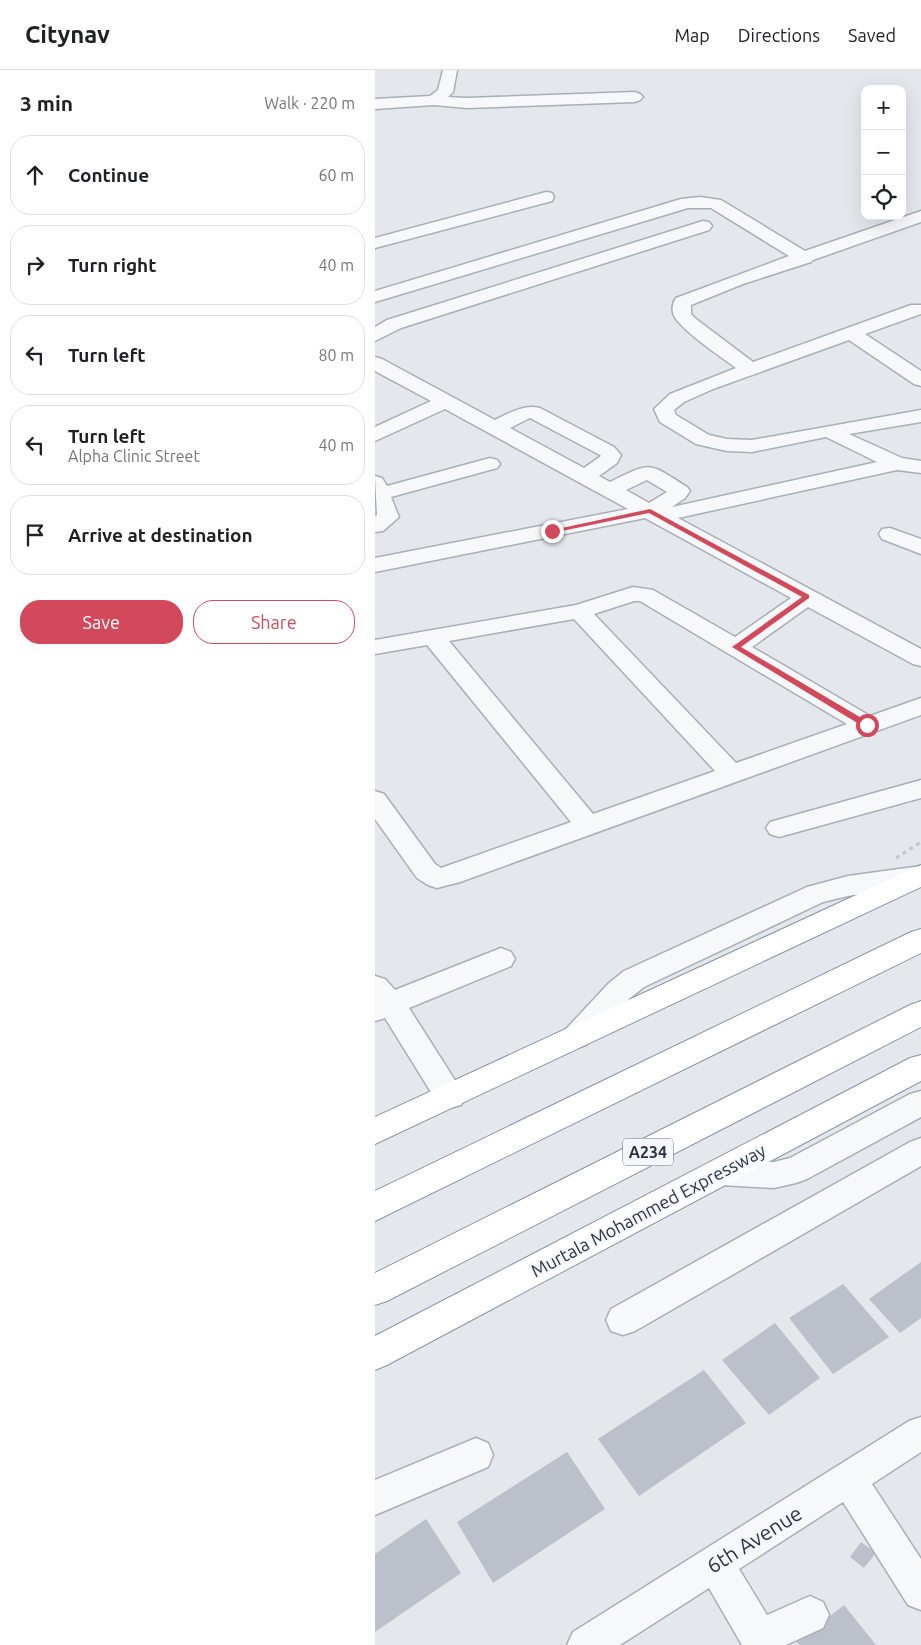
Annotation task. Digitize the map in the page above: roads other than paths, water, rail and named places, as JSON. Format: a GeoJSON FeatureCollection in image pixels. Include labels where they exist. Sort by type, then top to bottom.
{"type":"FeatureCollection","features":[{"type":"Feature","properties":{"kind":"highway"},"geometry":{"type":"LineString","coordinates":[[375,1131],[921,875]]}},
{"type":"Feature","properties":{"kind":"highway"},"geometry":{"type":"LineString","coordinates":[[375,1208],[921,940]]}},
{"type":"Feature","properties":{"kind":"highway","name":"A234"},"geometry":{"type":"LineString","coordinates":[[375,1290],[921,1013]]}},
{"type":"Feature","properties":{"kind":"highway","name":"Murtala Mohammed Expressway"},"geometry":{"type":"LineString","coordinates":[[375,1354],[921,1067]]}},
{"type":"Feature","properties":{"kind":"street"},"geometry":{"type":"LineString","coordinates":[[433,100],[445,92],[450,70]]}},
{"type":"Feature","properties":{"kind":"street"},"geometry":{"type":"LineString","coordinates":[[375,104],[433,100],[467,103],[635,97]]}},
{"type":"Feature","properties":{"kind":"street"},"geometry":{"type":"LineString","coordinates":[[375,243],[546,197]]}},
{"type":"Feature","properties":{"kind":"street"},"geometry":{"type":"LineString","coordinates":[[375,297],[687,203],[715,204],[805,258]]}},
{"type":"Feature","properties":{"kind":"street"},"geometry":{"type":"LineString","coordinates":[[750,369],[689,323],[682,314],[682,302],[737,280],[805,258],[912,216]]}},
{"type":"Feature","properties":{"kind":"street"},"geometry":{"type":"LineString","coordinates":[[375,335],[394,324],[703,226]]}},
{"type":"Feature","properties":{"kind":"street"},"geometry":{"type":"LineString","coordinates":[[917,309],[750,369],[677,398],[664,409],[667,418],[703,440],[727,445],[752,446],[921,416]]}},
{"type":"Feature","properties":{"kind":"street"},"geometry":{"type":"LineString","coordinates":[[850,332],[921,380]]}},
{"type":"Feature","properties":{"kind":"street"},"geometry":{"type":"LineString","coordinates":[[375,363],[921,659]]}},
{"type":"Feature","properties":{"kind":"street"},"geometry":{"type":"LineString","coordinates":[[375,435],[447,401]]}},
{"type":"Feature","properties":{"kind":"street"},"geometry":{"type":"LineString","coordinates":[[496,427],[522,414],[533,412],[607,451],[611,455],[610,459],[585,476]]}},
{"type":"Feature","properties":{"kind":"street"},"geometry":{"type":"LineString","coordinates":[[828,431],[897,464],[921,467]]}},
{"type":"Feature","properties":{"kind":"street"},"geometry":{"type":"LineString","coordinates":[[375,526],[388,517],[377,488],[490,464]]}},
{"type":"Feature","properties":{"kind":"street"},"geometry":{"type":"LineString","coordinates":[[375,564],[655,514],[897,464]]}},
{"type":"Feature","properties":{"kind":"street"},"geometry":{"type":"LineString","coordinates":[[610,490],[646,472],[679,489],[678,494],[655,514]]}},
{"type":"Feature","properties":{"kind":"street"},"geometry":{"type":"LineString","coordinates":[[890,534],[921,547]]}},
{"type":"Feature","properties":{"kind":"street"},"geometry":{"type":"LineString","coordinates":[[375,647],[579,611],[633,594],[645,595],[867,725]]}},
{"type":"Feature","properties":{"kind":"street"},"geometry":{"type":"LineString","coordinates":[[735,647],[807,597]]}},
{"type":"Feature","properties":{"kind":"street"},"geometry":{"type":"LineString","coordinates":[[579,611],[733,775]]}},
{"type":"Feature","properties":{"kind":"street"},"geometry":{"type":"LineString","coordinates":[[433,637],[588,826]]}},
{"type":"Feature","properties":{"kind":"street"},"geometry":{"type":"LineString","coordinates":[[375,800],[426,871],[437,878],[451,875],[733,775],[921,706]]}},
{"type":"Feature","properties":{"kind":"street"},"geometry":{"type":"LineString","coordinates":[[779,828],[921,789]]}},
{"type":"Feature","properties":{"kind":"street"},"geometry":{"type":"LineString","coordinates":[[450,1096],[380,1000],[501,959]]}},
{"type":"Feature","properties":{"kind":"street"},"geometry":{"type":"LineString","coordinates":[[721,1172],[774,1175],[796,1170],[921,1103]]}},
{"type":"Feature","properties":{"kind":"street"},"geometry":{"type":"LineString","coordinates":[[623,1320],[921,1151]]}},
{"type":"Feature","properties":{"kind":"street","name":"6th Avenue"},"geometry":{"type":"LineString","coordinates":[[587,1645],[921,1433]]}},
{"type":"Feature","properties":{"kind":"street"},"geometry":{"type":"LineString","coordinates":[[375,1498],[476,1455]]}},
{"type":"Feature","properties":{"kind":"street"},"geometry":{"type":"LineString","coordinates":[[849,1479],[921,1592]]}},
{"type":"Feature","properties":{"kind":"street"},"geometry":{"type":"LineString","coordinates":[[715,1564],[761,1642],[810,1615]]}}]}
